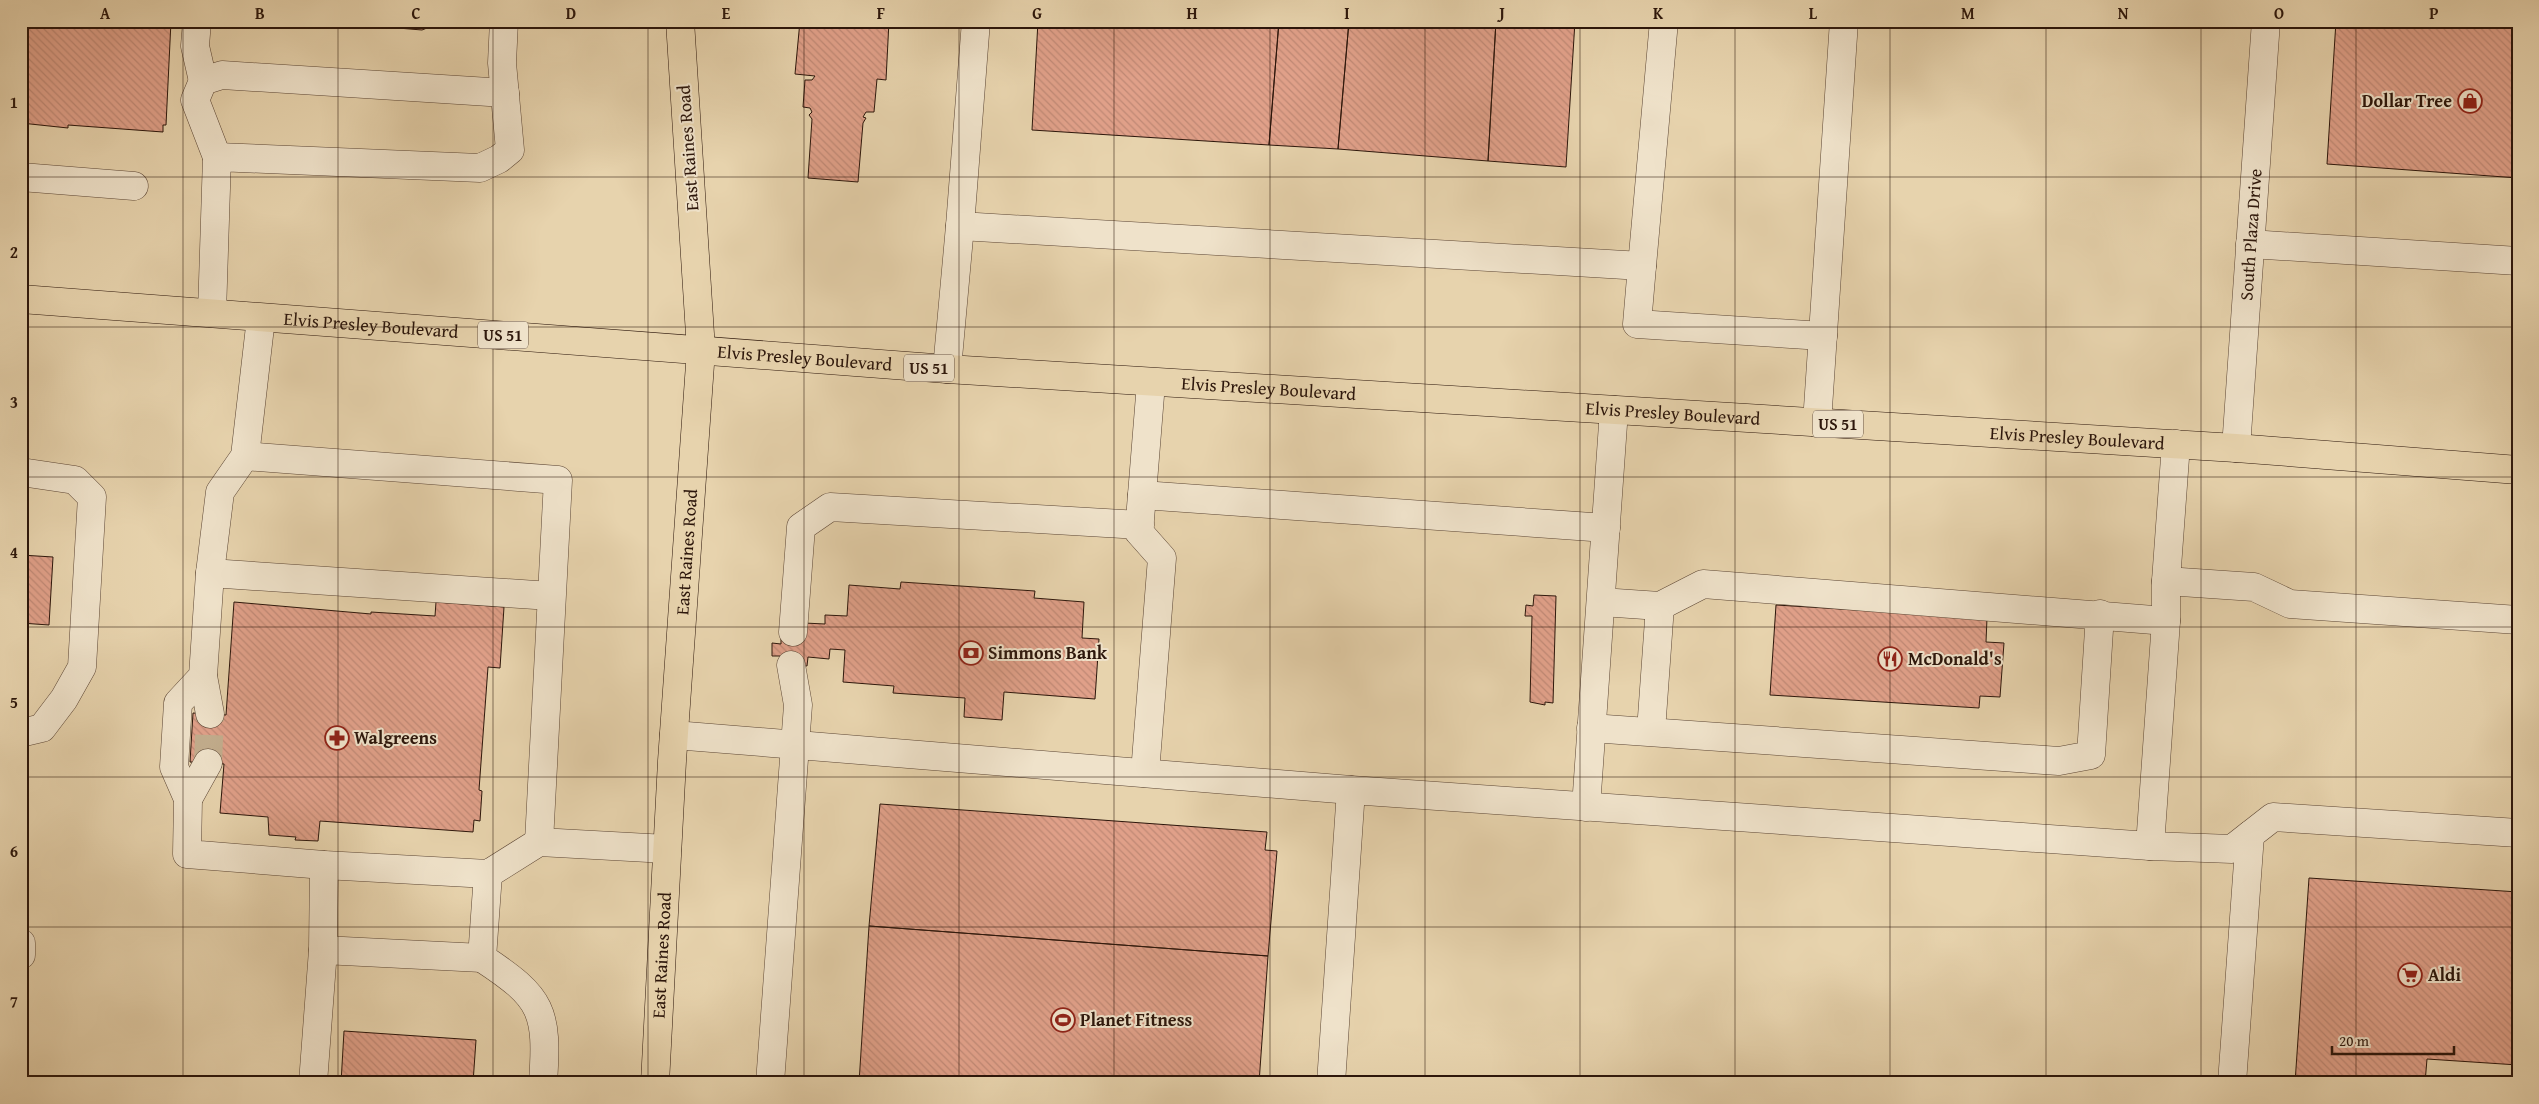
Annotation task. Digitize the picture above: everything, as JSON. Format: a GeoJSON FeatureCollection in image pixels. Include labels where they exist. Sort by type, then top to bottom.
{"type":"FeatureCollection","features":[{"type":"Feature","properties":{"kind":"main road","name":"East Raines Road"},"geometry":{"type":"LineString","coordinates":[[654,1083],[674,734],[701,350],[680,21]]}},
{"type":"Feature","properties":{"kind":"main road","name":"Elvis Presley Boulevard"},"geometry":{"type":"LineString","coordinates":[[21,299],[1150,383],[2176,444],[2518,470]]}},
{"type":"Feature","properties":{"kind":"street"},"geometry":{"type":"LineString","coordinates":[[197,21],[195,46],[203,81],[195,100],[217,156],[212,313]]}},
{"type":"Feature","properties":{"kind":"street"},"geometry":{"type":"LineString","coordinates":[[217,156],[480,168],[499,159],[510,150],[502,63],[504,21]]}},
{"type":"Feature","properties":{"kind":"street"},"geometry":{"type":"LineString","coordinates":[[947,369],[976,21]]}},
{"type":"Feature","properties":{"kind":"street"},"geometry":{"type":"LineString","coordinates":[[1664,21],[1637,324],[1823,336]]}},
{"type":"Feature","properties":{"kind":"street"},"geometry":{"type":"LineString","coordinates":[[1816,423],[1844,21]]}},
{"type":"Feature","properties":{"kind":"street","name":"South Plaza Drive"},"geometry":{"type":"LineString","coordinates":[[2236,448],[2266,21]]}},
{"type":"Feature","properties":{"kind":"street"},"geometry":{"type":"LineString","coordinates":[[203,81],[222,75],[505,93]]}},
{"type":"Feature","properties":{"kind":"street"},"geometry":{"type":"LineString","coordinates":[[21,177],[134,186]]}},
{"type":"Feature","properties":{"kind":"street"},"geometry":{"type":"LineString","coordinates":[[960,226],[1642,266]]}},
{"type":"Feature","properties":{"kind":"street"},"geometry":{"type":"LineString","coordinates":[[2250,244],[2518,261]]}},
{"type":"Feature","properties":{"kind":"street"},"geometry":{"type":"LineString","coordinates":[[210,714],[203,676],[210,573],[220,492],[245,456],[261,318]]}},
{"type":"Feature","properties":{"kind":"street"},"geometry":{"type":"LineString","coordinates":[[1145,772],[1162,558],[1140,532],[1150,383]]}},
{"type":"Feature","properties":{"kind":"street"},"geometry":{"type":"LineString","coordinates":[[1586,807],[1614,410]]}},
{"type":"Feature","properties":{"kind":"street"},"geometry":{"type":"LineString","coordinates":[[2150,846],[2176,444]]}},
{"type":"Feature","properties":{"kind":"street"},"geometry":{"type":"LineString","coordinates":[[245,456],[558,480],[540,842]]}},
{"type":"Feature","properties":{"kind":"street"},"geometry":{"type":"LineString","coordinates":[[21,472],[75,480],[92,497],[82,667],[64,699],[32,730]]}},
{"type":"Feature","properties":{"kind":"street"},"geometry":{"type":"LineString","coordinates":[[1142,495],[1606,528]]}},
{"type":"Feature","properties":{"kind":"street"},"geometry":{"type":"LineString","coordinates":[[793,632],[801,527],[830,506],[1140,525]]}},
{"type":"Feature","properties":{"kind":"street"},"geometry":{"type":"LineString","coordinates":[[210,573],[551,596]]}},
{"type":"Feature","properties":{"kind":"street"},"geometry":{"type":"LineString","coordinates":[[2166,581],[2254,587],[2290,604],[2518,620]]}},
{"type":"Feature","properties":{"kind":"street"},"geometry":{"type":"LineString","coordinates":[[1600,602],[1660,606],[1702,584],[2100,614],[2166,621]]}},
{"type":"Feature","properties":{"kind":"street"},"geometry":{"type":"LineString","coordinates":[[1651,731],[1660,606]]}},
{"type":"Feature","properties":{"kind":"street"},"geometry":{"type":"LineString","coordinates":[[1591,728],[2059,762],[2091,755],[2100,614]]}},
{"type":"Feature","properties":{"kind":"street"},"geometry":{"type":"LineString","coordinates":[[770,1083],[798,705],[791,665]]}},
{"type":"Feature","properties":{"kind":"street"},"geometry":{"type":"LineString","coordinates":[[203,676],[178,703],[174,767],[188,798],[187,854],[324,865],[488,874],[540,842],[667,849]]}},
{"type":"Feature","properties":{"kind":"street"},"geometry":{"type":"LineString","coordinates":[[674,734],[1351,790],[2150,846],[2232,849],[2273,817],[2518,832]]}},
{"type":"Feature","properties":{"kind":"street"},"geometry":{"type":"LineString","coordinates":[[188,798],[208,763]]}},
{"type":"Feature","properties":{"kind":"street"},"geometry":{"type":"LineString","coordinates":[[1331,1083],[1351,790]]}},
{"type":"Feature","properties":{"kind":"street"},"geometry":{"type":"LineString","coordinates":[[2232,1083],[2250,835]]}},
{"type":"Feature","properties":{"kind":"street"},"geometry":{"type":"LineString","coordinates":[[313,1083],[323,950],[324,865]]}},
{"type":"Feature","properties":{"kind":"street"},"geometry":{"type":"LineString","coordinates":[[482,958],[488,874]]}},
{"type":"Feature","properties":{"kind":"street"},"geometry":{"type":"LineString","coordinates":[[21,943],[21,955]]}},
{"type":"Feature","properties":{"kind":"street"},"geometry":{"type":"LineString","coordinates":[[323,950],[482,958],[528,993],[541,1014],[546,1048],[543,1083]]}},
{"type":"Feature","properties":{"kind":"building"},"geometry":{"type":"Polygon","coordinates":[[[21,21],[171,21],[166,125],[163,125],[163,132],[68,125],[68,128],[21,123],[21,21]]]}},
{"type":"Feature","properties":{"kind":"building"},"geometry":{"type":"Polygon","coordinates":[[[313,21],[435,21],[432,26],[422,30],[313,21]]]}},
{"type":"Feature","properties":{"kind":"building"},"geometry":{"type":"Polygon","coordinates":[[[800,21],[889,21],[886,80],[877,79],[874,112],[866,112],[863,117],[866,118],[863,123],[858,182],[808,178],[812,119],[809,115],[812,112],[810,108],[803,107],[805,80],[812,80],[815,76],[795,74],[800,21]]]}},
{"type":"Feature","properties":{"kind":"building"},"geometry":{"type":"Polygon","coordinates":[[[1038,21],[1279,21],[1269,145],[1032,130],[1038,21]]]}},
{"type":"Feature","properties":{"kind":"building"},"geometry":{"type":"Polygon","coordinates":[[[1279,21],[1349,21],[1338,149],[1269,145],[1279,21]]]}},
{"type":"Feature","properties":{"kind":"building"},"geometry":{"type":"Polygon","coordinates":[[[1349,21],[1496,21],[1488,161],[1338,149],[1349,21]]]}},
{"type":"Feature","properties":{"kind":"building"},"geometry":{"type":"Polygon","coordinates":[[[1496,21],[1575,21],[1566,167],[1488,161],[1496,21]]]}},
{"type":"Feature","properties":{"kind":"building"},"geometry":{"type":"Polygon","coordinates":[[[2336,21],[2518,21],[2518,178],[2327,164],[2336,21]]]}},
{"type":"Feature","properties":{"kind":"building"},"geometry":{"type":"Polygon","coordinates":[[[21,555],[53,557],[49,625],[21,623],[21,555]]]}},
{"type":"Feature","properties":{"kind":"building","name":"Simmons Bank"},"geometry":{"type":"Polygon","coordinates":[[[901,582],[1035,591],[1034,598],[1084,602],[1082,638],[1099,639],[1095,699],[1004,692],[1002,720],[964,717],[965,698],[893,693],[894,686],[843,682],[845,650],[830,649],[829,659],[808,657],[807,666],[780,664],[780,656],[772,656],[772,643],[781,644],[781,631],[804,623],[825,624],[825,615],[847,616],[849,585],[900,589],[901,582]]]}},
{"type":"Feature","properties":{"kind":"building"},"geometry":{"type":"Polygon","coordinates":[[[1534,595],[1556,596],[1553,703],[1545,702],[1545,705],[1530,702],[1532,616],[1525,616],[1526,605],[1533,606],[1534,595]]]}},
{"type":"Feature","properties":{"kind":"building","name":"Walgreens"},"geometry":{"type":"Polygon","coordinates":[[[234,602],[371,614],[371,612],[435,616],[436,602],[504,607],[500,668],[488,667],[479,790],[482,791],[480,821],[474,820],[473,832],[320,821],[318,841],[295,840],[296,837],[269,835],[268,817],[220,813],[224,764],[190,762],[193,713],[226,715],[234,602]]]}},
{"type":"Feature","properties":{"kind":"building"},"geometry":{"type":"Polygon","coordinates":[[[1776,605],[1987,618],[1986,642],[2004,643],[2000,697],[1980,696],[1979,708],[1770,695],[1776,605]]]}},
{"type":"Feature","properties":{"kind":"building"},"geometry":{"type":"Polygon","coordinates":[[[880,804],[1267,832],[1265,850],[1277,851],[1268,956],[869,926],[880,804]]]}},
{"type":"Feature","properties":{"kind":"building","name":"Aldi"},"geometry":{"type":"Polygon","coordinates":[[[2309,878],[2518,892],[2518,1065],[2427,1059],[2425,1083],[2295,1083],[2309,878]]]}},
{"type":"Feature","properties":{"kind":"building","name":"Planet Fitness"},"geometry":{"type":"Polygon","coordinates":[[[869,926],[1268,956],[1259,1083],[859,1083],[869,926]]]}},
{"type":"Feature","properties":{"kind":"building"},"geometry":{"type":"Polygon","coordinates":[[[344,1031],[476,1040],[473,1083],[341,1083],[344,1031]]]}},
{"type":"Feature","properties":{"kind":"tunnel"},"geometry":{"type":"LineString","coordinates":[[208,763],[210,714]]}},
{"type":"Feature","properties":{"kind":"place","name":"Dollar Tree"},"geometry":{"type":"Point","coordinates":[2470,101]}},
{"type":"Feature","properties":{"kind":"place","name":"Simmons Bank"},"geometry":{"type":"Point","coordinates":[971,653]}},
{"type":"Feature","properties":{"kind":"place","name":"McDonald's"},"geometry":{"type":"Point","coordinates":[1890,659]}},
{"type":"Feature","properties":{"kind":"place","name":"Walgreens"},"geometry":{"type":"Point","coordinates":[337,738]}},
{"type":"Feature","properties":{"kind":"place","name":"Aldi"},"geometry":{"type":"Point","coordinates":[2410,975]}},
{"type":"Feature","properties":{"kind":"place","name":"Planet Fitness"},"geometry":{"type":"Point","coordinates":[1063,1020]}}]}
